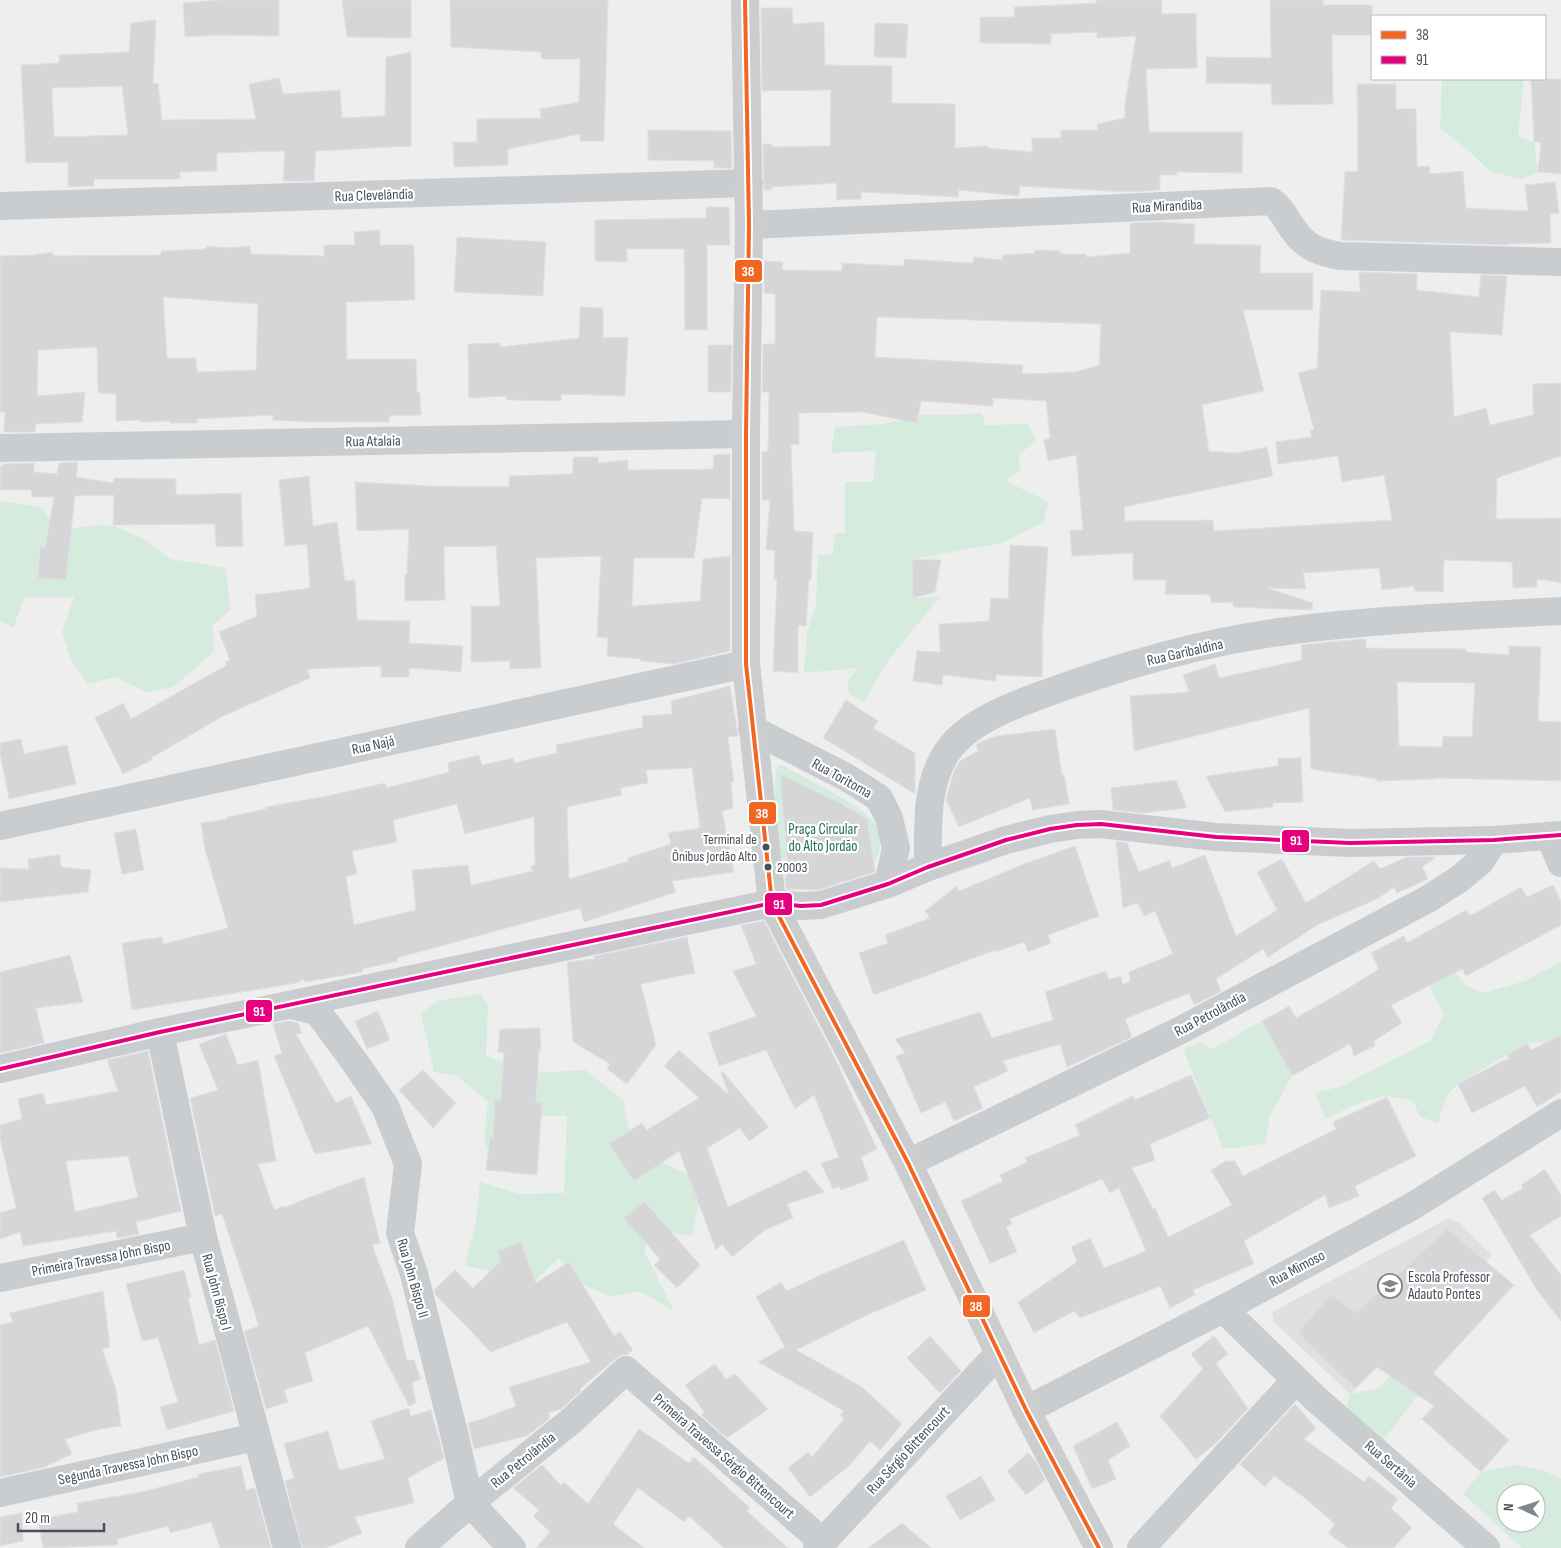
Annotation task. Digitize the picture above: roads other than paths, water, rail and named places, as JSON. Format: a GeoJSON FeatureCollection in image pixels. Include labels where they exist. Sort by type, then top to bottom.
{"type":"FeatureCollection","features":[{"type":"Feature","properties":{"kind":"street"},"geometry":{"type":"LineString","coordinates":[[745,0],[749,184],[746,664],[772,903],[908,1163],[1026,1410],[1099,1548]]}},
{"type":"Feature","properties":{"kind":"street","name":"Rua Clevelândia"},"geometry":{"type":"LineString","coordinates":[[0,206],[749,184]]}},
{"type":"Feature","properties":{"kind":"street","name":"Rua Mirandiba"},"geometry":{"type":"LineString","coordinates":[[749,225],[1271,201],[1283,212],[1293,230],[1306,244],[1321,252],[1340,256],[1561,262]]}},
{"type":"Feature","properties":{"kind":"street","name":"Rua Atalaia"},"geometry":{"type":"LineString","coordinates":[[0,448],[746,434]]}},
{"type":"Feature","properties":{"kind":"street","name":"Rua Garibaldina"},"geometry":{"type":"LineString","coordinates":[[928,867],[930,797],[947,752],[975,725],[1022,702],[1107,672],[1163,656],[1285,631],[1357,623],[1561,611]]}},
{"type":"Feature","properties":{"kind":"street","name":"Rua Najá"},"geometry":{"type":"LineString","coordinates":[[0,826],[746,664]]}},
{"type":"Feature","properties":{"kind":"street","name":"Rua Toritoma"},"geometry":{"type":"LineString","coordinates":[[752,729],[846,777],[878,798],[889,818],[896,848],[888,884]]}},
{"type":"Feature","properties":{"kind":"street"},"geometry":{"type":"LineString","coordinates":[[0,1069],[160,1032],[772,903],[802,906],[821,905],[888,884],[928,867],[1006,840],[1050,829],[1077,825],[1101,824],[1216,837],[1350,843],[1494,840],[1555,836],[1561,863]]}},
{"type":"Feature","properties":{"kind":"street","name":"Rua Petrolândia"},"geometry":{"type":"LineString","coordinates":[[908,1163],[1179,1031],[1428,898],[1458,880],[1482,860],[1494,840]]}},
{"type":"Feature","properties":{"kind":"street","name":"Rua John Bispo II"},"geometry":{"type":"LineString","coordinates":[[291,1004],[317,1011],[354,1060],[385,1106],[408,1164],[400,1233],[414,1274],[470,1503]]}},
{"type":"Feature","properties":{"kind":"street","name":"Rua John Bispo I"},"geometry":{"type":"LineString","coordinates":[[160,1032],[203,1237],[286,1548]]}},
{"type":"Feature","properties":{"kind":"street","name":"Rua Mimoso"},"geometry":{"type":"LineString","coordinates":[[1026,1410],[1223,1309],[1411,1207],[1561,1113]]}},
{"type":"Feature","properties":{"kind":"street","name":"Primeira Travessa John Bispo"},"geometry":{"type":"LineString","coordinates":[[0,1278],[203,1237]]}},
{"type":"Feature","properties":{"kind":"street","name":"Rua Sertânia"},"geometry":{"type":"LineString","coordinates":[[1223,1309],[1296,1380],[1486,1548]]}},
{"type":"Feature","properties":{"kind":"street","name":"Rua Sérgio Bittencourt"},"geometry":{"type":"LineString","coordinates":[[820,1545],[1000,1353]]}},
{"type":"Feature","properties":{"kind":"street","name":"Rua Petrolândia"},"geometry":{"type":"LineString","coordinates":[[419,1548],[470,1503],[571,1421],[626,1370]]}},
{"type":"Feature","properties":{"kind":"street","name":"Primeira Travessa Sérgio Bittencourt"},"geometry":{"type":"LineString","coordinates":[[626,1370],[820,1545]]}},
{"type":"Feature","properties":{"kind":"street"},"geometry":{"type":"LineString","coordinates":[[1141,1548],[1296,1380]]}},
{"type":"Feature","properties":{"kind":"street","name":"Segunda Travessa John Bispo"},"geometry":{"type":"LineString","coordinates":[[0,1493],[256,1437]]}},
{"type":"Feature","properties":{"kind":"street"},"geometry":{"type":"LineString","coordinates":[[470,1503],[512,1548]]}},
{"type":"Feature","properties":{"kind":"place","name":"Terminal de Ônibus Jordão Alto"},"geometry":{"type":"Point","coordinates":[766,847]}},
{"type":"Feature","properties":{"kind":"place","name":"20003"},"geometry":{"type":"Point","coordinates":[768,867]}},
{"type":"Feature","properties":{"kind":"place","name":"Escola Professor Adauto Pontes"},"geometry":{"type":"Point","coordinates":[1390,1286]}},
{"type":"Feature","properties":{"kind":"park label","name":"Praça Circular do Alto Jordão"},"geometry":{"type":"Point","coordinates":[823,838]}}]}
